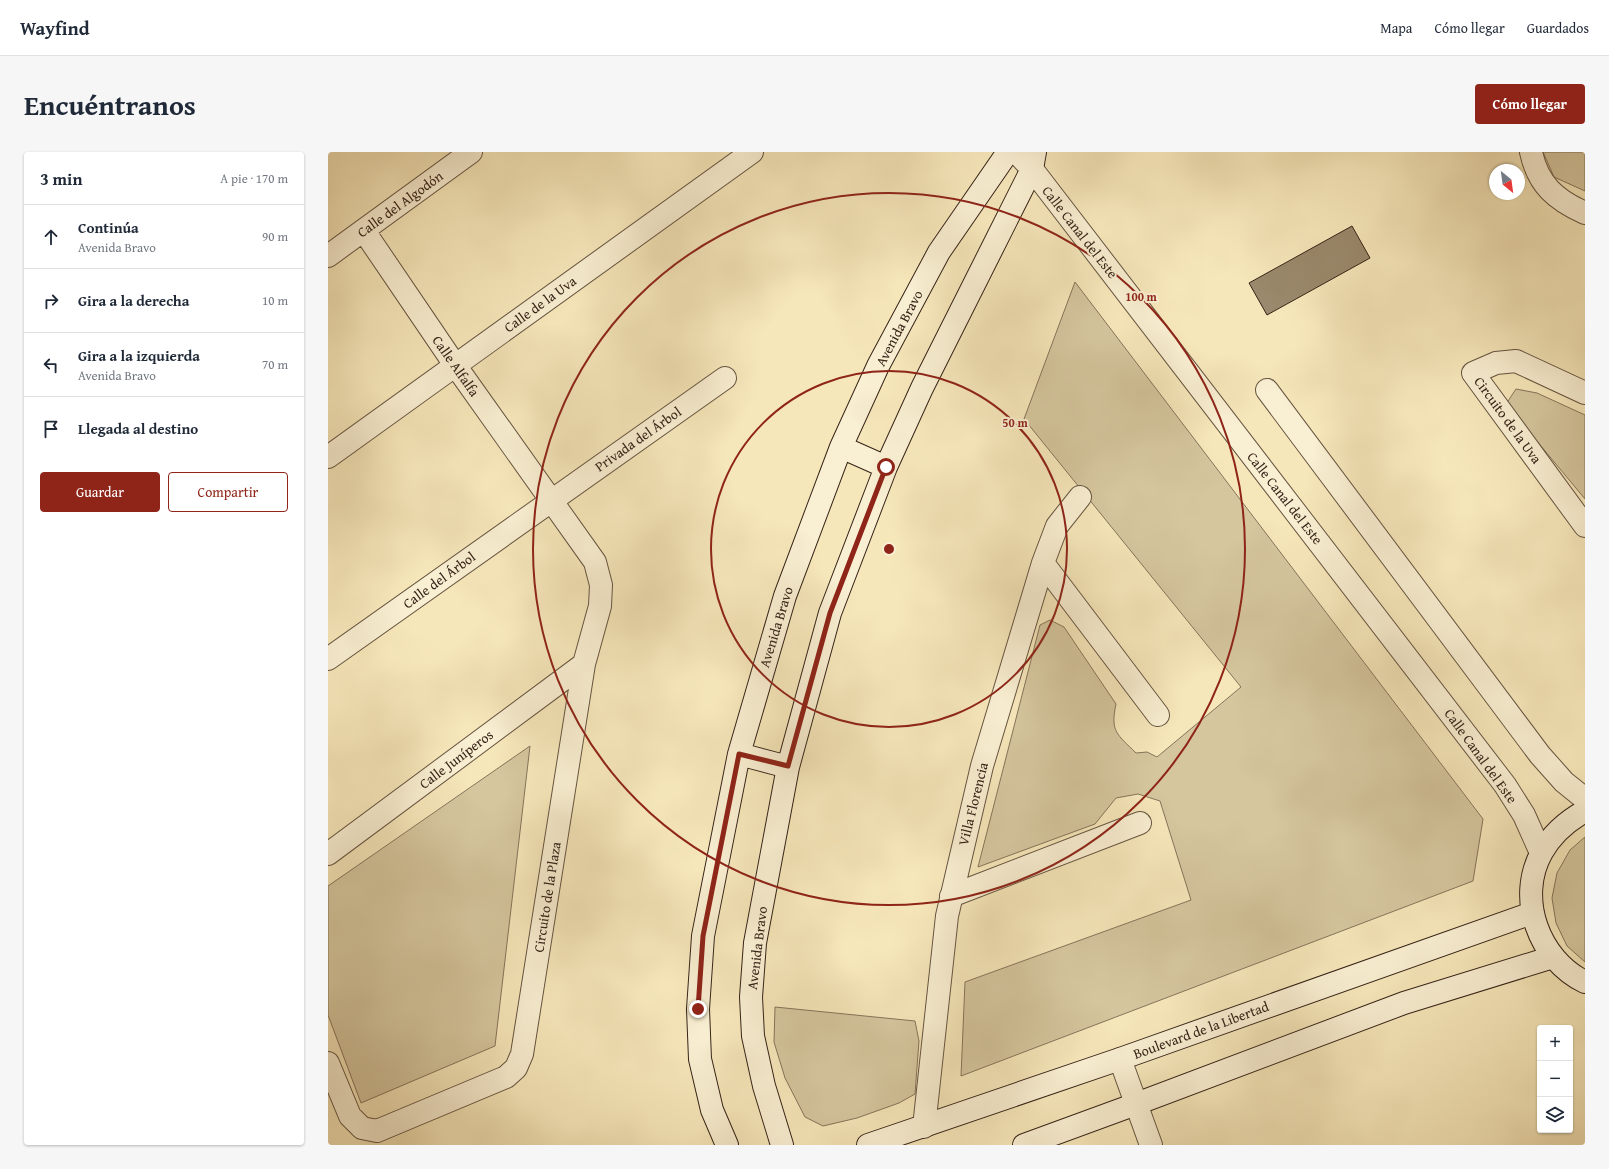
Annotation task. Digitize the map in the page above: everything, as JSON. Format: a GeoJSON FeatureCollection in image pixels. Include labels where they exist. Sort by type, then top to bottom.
{"type":"FeatureCollection","features":[{"type":"Feature","properties":{"kind":"street","name":"Calle del Algodón"},"geometry":{"type":"LineString","coordinates":[[328,256],[471,152]]}},
{"type":"Feature","properties":{"kind":"street","name":"Calle de la Uva"},"geometry":{"type":"LineString","coordinates":[[328,457],[752,152]]}},
{"type":"Feature","properties":{"kind":"street","name":"Avenida Bravo"},"geometry":{"type":"LineString","coordinates":[[727,1145],[712,1110],[700,1059],[698,1009],[703,936],[739,754],[785,596],[841,447],[878,366],[939,252],[1008,152]]}},
{"type":"Feature","properties":{"kind":"street","name":"Calle Canal del Este"},"geometry":{"type":"LineString","coordinates":[[1016,152],[1034,160],[1505,785],[1524,815],[1541,853]]}},
{"type":"Feature","properties":{"kind":"street"},"geometry":{"type":"LineString","coordinates":[[1531,152],[1542,180],[1554,194],[1566,204],[1585,213]]}},
{"type":"Feature","properties":{"kind":"street","name":"Avenida Bravo"},"geometry":{"type":"LineString","coordinates":[[782,1145],[764,1086],[753,1036],[750,997],[755,943],[788,766],[830,613],[886,467],[922,388],[1034,160]]}},
{"type":"Feature","properties":{"kind":"street","name":"Calle Alfalfa"},"geometry":{"type":"LineString","coordinates":[[364,231],[455,365],[551,500]]}},
{"type":"Feature","properties":{"kind":"street","name":"Circuito de la Uva"},"geometry":{"type":"LineString","coordinates":[[1585,393],[1516,361],[1496,363],[1473,373],[1585,526]]}},
{"type":"Feature","properties":{"kind":"street","name":"Privada del Árbol"},"geometry":{"type":"LineString","coordinates":[[551,500],[725,378]]}},
{"type":"Feature","properties":{"kind":"street"},"geometry":{"type":"LineString","coordinates":[[1267,390],[1540,754],[1564,782],[1585,799]]}},
{"type":"Feature","properties":{"kind":"street"},"geometry":{"type":"LineString","coordinates":[[841,447],[886,467]]}},
{"type":"Feature","properties":{"kind":"street","name":"Villa Florencia"},"geometry":{"type":"LineString","coordinates":[[924,1127],[934,1021],[947,916],[982,766],[1043,563],[1057,526],[1080,497]]}},
{"type":"Feature","properties":{"kind":"street","name":"Calle del Árbol"},"geometry":{"type":"LineString","coordinates":[[328,659],[551,500]]}},
{"type":"Feature","properties":{"kind":"street","name":"Circuito de la Plaza"},"geometry":{"type":"LineString","coordinates":[[328,1063],[350,1116],[362,1128],[378,1131],[506,1077],[516,1068],[522,1054],[584,664],[600,606],[601,585],[595,562],[551,500]]}},
{"type":"Feature","properties":{"kind":"street"},"geometry":{"type":"LineString","coordinates":[[1043,563],[1158,715]]}},
{"type":"Feature","properties":{"kind":"street","name":"Calle Juníperos"},"geometry":{"type":"LineString","coordinates":[[328,854],[584,664]]}},
{"type":"Feature","properties":{"kind":"street"},"geometry":{"type":"LineString","coordinates":[[739,754],[788,766]]}},
{"type":"Feature","properties":{"kind":"street"},"geometry":{"type":"LineString","coordinates":[[1585,810],[1572,818],[1554,834],[1541,853],[1534,872],[1531,892],[1532,913],[1540,936],[1552,957],[1574,977],[1585,982]]}},
{"type":"Feature","properties":{"kind":"street"},"geometry":{"type":"LineString","coordinates":[[951,896],[1140,823]]}},
{"type":"Feature","properties":{"kind":"street","name":"Boulevard de la Libertad"},"geometry":{"type":"LineString","coordinates":[[868,1145],[1120,1059],[1532,913]]}},
{"type":"Feature","properties":{"kind":"street"},"geometry":{"type":"LineString","coordinates":[[1024,1145],[1404,1003],[1552,957]]}},
{"type":"Feature","properties":{"kind":"street"},"geometry":{"type":"LineString","coordinates":[[1120,1059],[1151,1145]]}},
{"type":"Feature","properties":{"kind":"shaded area"},"geometry":{"type":"Polygon","coordinates":[[[1543,152],[1585,152],[1585,191],[1554,177],[1543,152]]]}},
{"type":"Feature","properties":{"kind":"shaded area"},"geometry":{"type":"Polygon","coordinates":[[[1075,282],[1483,819],[1473,881],[961,1076],[965,982],[1191,900],[1160,801],[1138,794],[1116,798],[1095,824],[978,867],[1040,625],[1050,620],[1064,627],[1116,704],[1114,721],[1117,732],[1136,753],[1147,752],[1157,757],[1241,687],[1024,419],[1075,282]]]}},
{"type":"Feature","properties":{"kind":"shaded area"},"geometry":{"type":"Polygon","coordinates":[[[1516,389],[1537,393],[1585,415],[1585,499],[1506,404],[1516,389]]]}},
{"type":"Feature","properties":{"kind":"shaded area"},"geometry":{"type":"Polygon","coordinates":[[[530,746],[495,1046],[361,1103],[328,1015],[328,886],[530,746]]]}},
{"type":"Feature","properties":{"kind":"shaded area"},"geometry":{"type":"Polygon","coordinates":[[[1585,837],[1585,962],[1567,946],[1556,923],[1552,898],[1557,873],[1570,850],[1585,837]]]}},
{"type":"Feature","properties":{"kind":"shaded area"},"geometry":{"type":"Polygon","coordinates":[[[775,1007],[915,1021],[919,1041],[915,1094],[899,1103],[857,1118],[823,1126],[805,1117],[785,1078],[774,1042],[775,1007]]]}},
{"type":"Feature","properties":{"kind":"building"},"geometry":{"type":"Polygon","coordinates":[[[1352,226],[1370,258],[1267,315],[1249,283],[1352,226]]]}},
{"type":"Feature","properties":{"kind":"route"},"geometry":{"type":"LineString","coordinates":[[698,1009],[703,936],[739,754],[788,766],[830,613],[886,467]]}}]}
